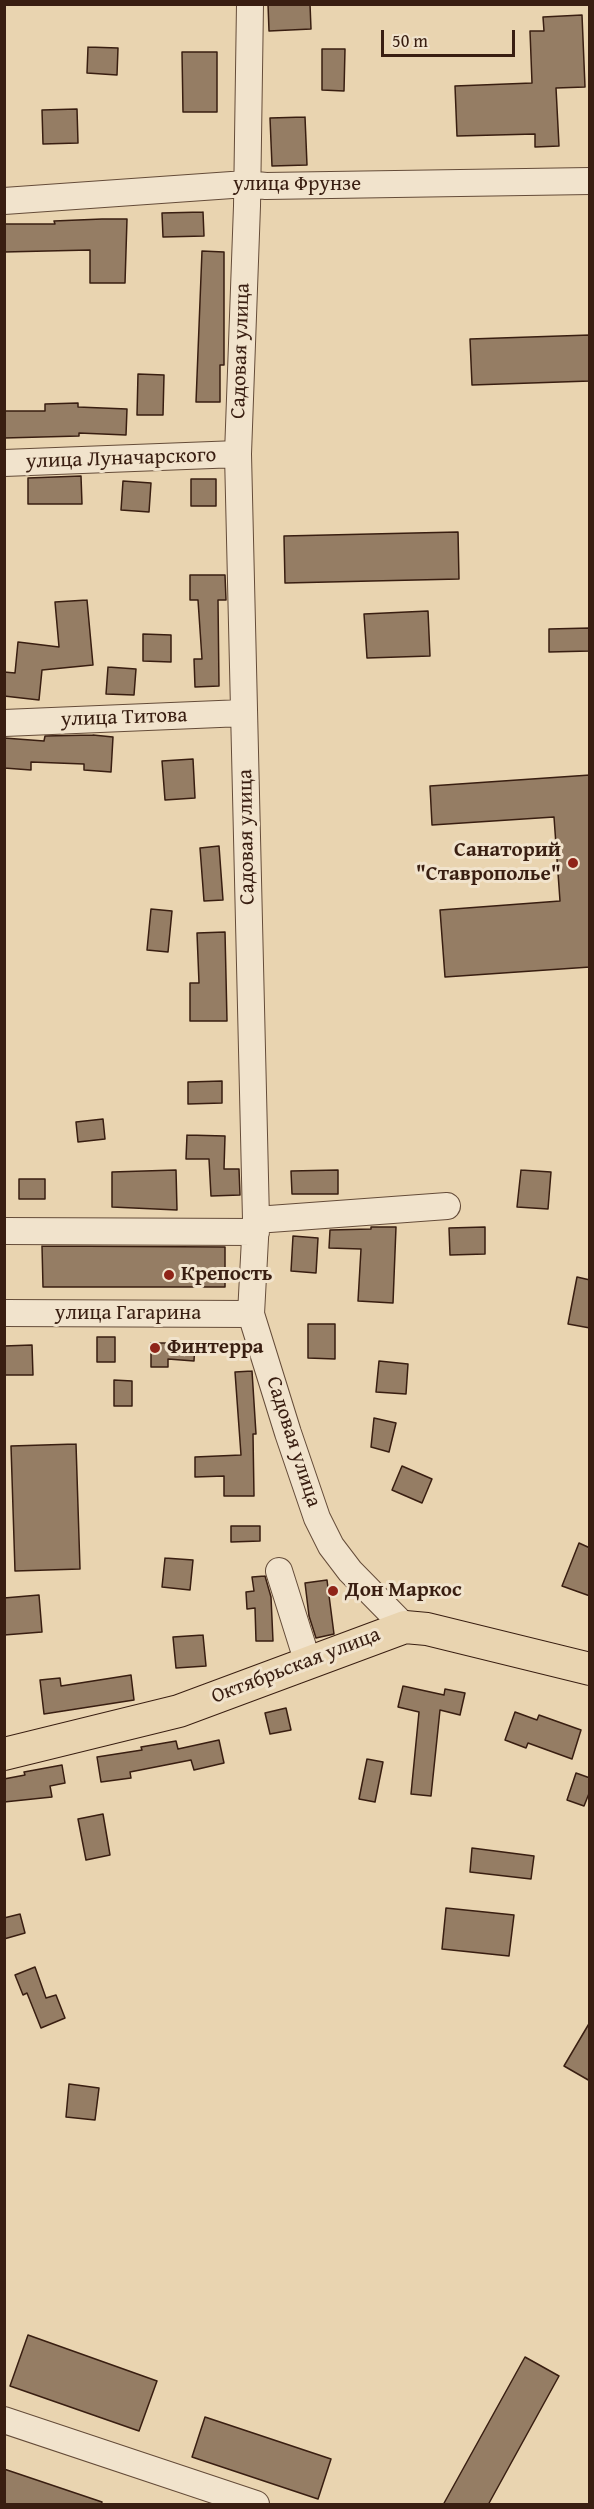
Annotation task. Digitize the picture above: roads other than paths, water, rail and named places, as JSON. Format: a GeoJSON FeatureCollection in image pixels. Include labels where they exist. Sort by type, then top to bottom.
{"type":"FeatureCollection","features":[{"type":"Feature","properties":{"kind":"main road","name":"Октябрьская улица"},"geometry":{"type":"LineString","coordinates":[[4,1754],[179,1711],[405,1627],[427,1629],[590,1669]]}},
{"type":"Feature","properties":{"kind":"street","name":"Садовая улица"},"geometry":{"type":"LineString","coordinates":[[250,4],[238,454],[256,1226],[251,1314],[288,1433],[331,1546],[350,1571],[405,1627]]}},
{"type":"Feature","properties":{"kind":"street","name":"улица Фрунзе"},"geometry":{"type":"LineString","coordinates":[[4,201],[246,184],[266,186],[590,181]]}},
{"type":"Feature","properties":{"kind":"street","name":"улица Луначарского"},"geometry":{"type":"LineString","coordinates":[[4,463],[238,454]]}},
{"type":"Feature","properties":{"kind":"street","name":"улица Титова"},"geometry":{"type":"LineString","coordinates":[[4,723],[243,713]]}},
{"type":"Feature","properties":{"kind":"street"},"geometry":{"type":"LineString","coordinates":[[4,1231],[256,1226],[447,1206]]}},
{"type":"Feature","properties":{"kind":"street","name":"улица Гагарина"},"geometry":{"type":"LineString","coordinates":[[4,1313],[251,1314]]}},
{"type":"Feature","properties":{"kind":"street"},"geometry":{"type":"LineString","coordinates":[[279,1571],[308,1664]]}},
{"type":"Feature","properties":{"kind":"street"},"geometry":{"type":"LineString","coordinates":[[4,2420],[256,2505]]}},
{"type":"Feature","properties":{"kind":"place","name":"Санаторий \"Ставрополье\""},"geometry":{"type":"Point","coordinates":[573,863]}},
{"type":"Feature","properties":{"kind":"place","name":"Крепость"},"geometry":{"type":"Point","coordinates":[169,1275]}},
{"type":"Feature","properties":{"kind":"place","name":"Финтерра"},"geometry":{"type":"Point","coordinates":[155,1348]}},
{"type":"Feature","properties":{"kind":"place","name":"Дон Маркос"},"geometry":{"type":"Point","coordinates":[333,1591]}}]}
